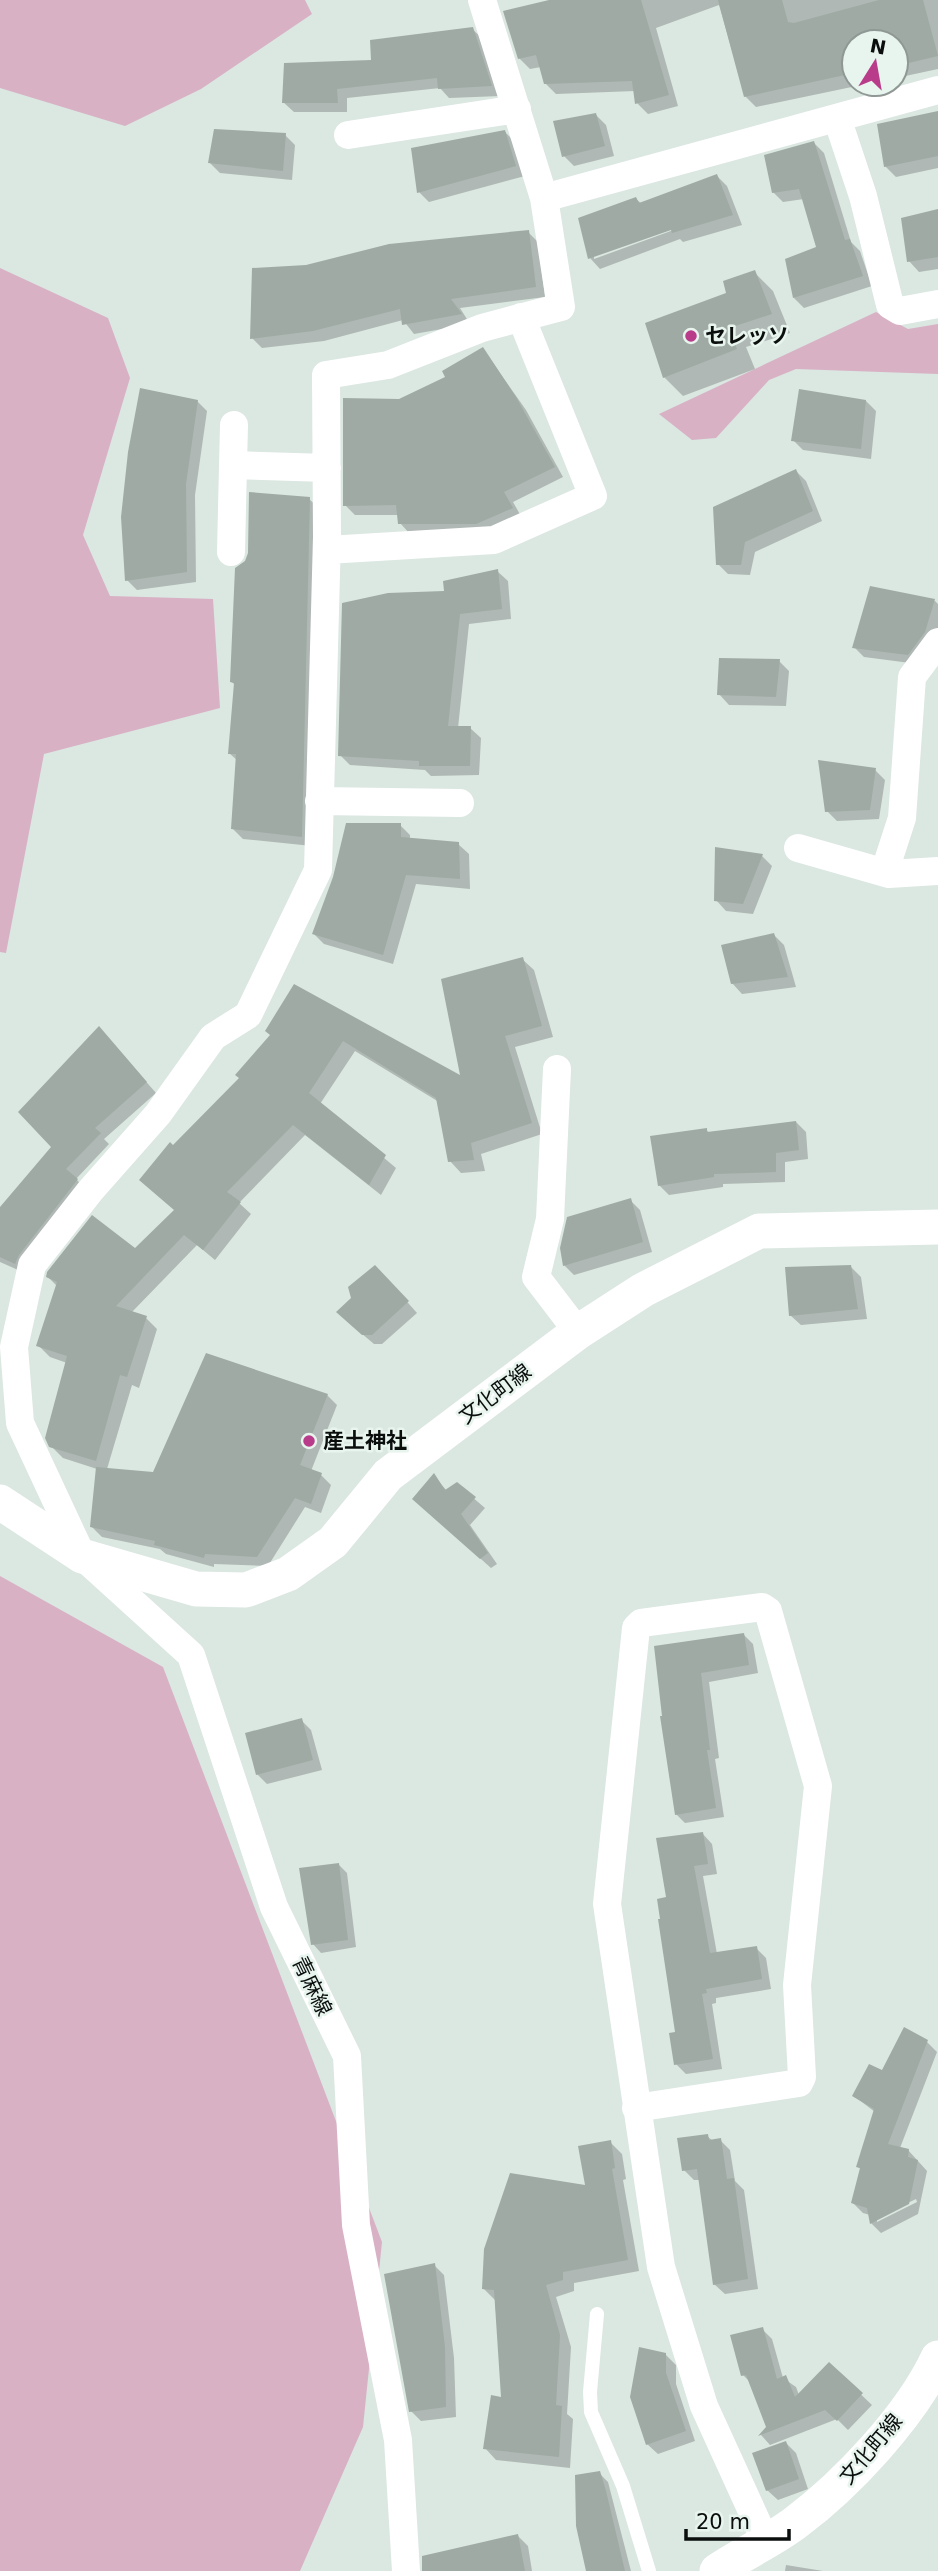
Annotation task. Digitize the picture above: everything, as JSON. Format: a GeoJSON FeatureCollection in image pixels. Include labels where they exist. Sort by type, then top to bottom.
{"type":"FeatureCollection","features":[{"type":"Feature","properties":{"kind":"street"},"geometry":{"type":"LineString","coordinates":[[82,1556],[20,1423],[15,1347],[32,1265],[90,1191],[158,1114],[213,1037],[248,1015],[318,870],[327,551],[326,375],[388,365],[482,328],[561,307],[544,198],[482,0]]}},
{"type":"Feature","properties":{"kind":"street"},"geometry":{"type":"LineString","coordinates":[[544,198],[938,90]]}},
{"type":"Feature","properties":{"kind":"street"},"geometry":{"type":"LineString","coordinates":[[348,135],[517,109]]}},
{"type":"Feature","properties":{"kind":"street"},"geometry":{"type":"LineString","coordinates":[[837,118],[863,196],[890,305],[900,311],[938,304]]}},
{"type":"Feature","properties":{"kind":"street"},"geometry":{"type":"LineString","coordinates":[[327,551],[494,540],[593,496],[521,317]]}},
{"type":"Feature","properties":{"kind":"street"},"geometry":{"type":"LineString","coordinates":[[231,552],[234,425]]}},
{"type":"Feature","properties":{"kind":"street"},"geometry":{"type":"LineString","coordinates":[[233,465],[327,468]]}},
{"type":"Feature","properties":{"kind":"street"},"geometry":{"type":"LineString","coordinates":[[889,874],[889,858],[902,818],[912,677],[938,642]]}},
{"type":"Feature","properties":{"kind":"street"},"geometry":{"type":"LineString","coordinates":[[319,801],[460,803]]}},
{"type":"Feature","properties":{"kind":"street"},"geometry":{"type":"LineString","coordinates":[[798,848],[889,874],[938,871]]}},
{"type":"Feature","properties":{"kind":"street"},"geometry":{"type":"LineString","coordinates":[[557,1069],[550,1219],[536,1277],[578,1332]]}},
{"type":"Feature","properties":{"kind":"street","name":"文化町線"},"geometry":{"type":"LineString","coordinates":[[82,1556],[196,1589],[246,1590],[288,1574],[333,1542],[388,1475],[578,1332],[643,1290],[759,1231],[938,1227]]}},
{"type":"Feature","properties":{"kind":"street","name":"青麻線"},"geometry":{"type":"LineString","coordinates":[[0,1503],[82,1556],[191,1655],[274,1907],[346,2056],[356,2225],[398,2440],[406,2571]]}},
{"type":"Feature","properties":{"kind":"street"},"geometry":{"type":"LineString","coordinates":[[636,2108],[799,2083],[802,2077],[797,1985],[818,1786],[768,1611],[762,1607],[641,1623],[636,1628],[607,1904],[636,2108],[661,2267],[681,2339],[704,2406],[766,2542]]}},
{"type":"Feature","properties":{"kind":"street","name":"文化町線"},"geometry":{"type":"LineString","coordinates":[[717,2571],[793,2525],[850,2475],[919,2391],[938,2358]]}},
{"type":"Feature","properties":{"kind":"lane"},"geometry":{"type":"LineString","coordinates":[[597,2314],[590,2379],[591,2412],[623,2486],[649,2571]]}},
{"type":"Feature","properties":{"kind":"shaded area"},"geometry":{"type":"Polygon","coordinates":[[[0,0],[305,0],[312,14],[201,89],[125,126],[0,88],[0,0]]]}},
{"type":"Feature","properties":{"kind":"shaded area"},"geometry":{"type":"Polygon","coordinates":[[[0,268],[108,318],[130,378],[83,535],[110,596],[213,599],[220,708],[44,754],[6,953],[0,952],[0,268]]]}},
{"type":"Feature","properties":{"kind":"shaded area"},"geometry":{"type":"Polygon","coordinates":[[[876,312],[908,329],[938,324],[938,374],[796,369],[769,380],[716,438],[692,440],[659,414],[876,312]]]}},
{"type":"Feature","properties":{"kind":"shaded area"},"geometry":{"type":"Polygon","coordinates":[[[0,1576],[163,1667],[382,2242],[363,2427],[300,2571],[0,2571],[0,1576]]]}},
{"type":"Feature","properties":{"kind":"building"},"geometry":{"type":"Polygon","coordinates":[[[549,0],[641,0],[669,95],[635,104],[632,81],[544,84],[536,55],[518,59],[503,11],[549,0]]]}},
{"type":"Feature","properties":{"kind":"building"},"geometry":{"type":"Polygon","coordinates":[[[718,0],[782,0],[788,22],[794,23],[879,0],[923,0],[938,56],[910,63],[910,28],[840,28],[840,76],[744,97],[718,0]]]}},
{"type":"Feature","properties":{"kind":"building"},"geometry":{"type":"Polygon","coordinates":[[[473,27],[492,86],[438,89],[437,78],[337,89],[338,103],[282,103],[284,63],[371,60],[370,40],[473,27]]]}},
{"type":"Feature","properties":{"kind":"building"},"geometry":{"type":"Polygon","coordinates":[[[938,111],[938,156],[884,167],[877,124],[938,111]]]}},
{"type":"Feature","properties":{"kind":"building"},"geometry":{"type":"Polygon","coordinates":[[[596,113],[605,146],[562,157],[553,121],[596,113]]]}},
{"type":"Feature","properties":{"kind":"building"},"geometry":{"type":"Polygon","coordinates":[[[214,129],[286,133],[283,171],[208,163],[214,129]]]}},
{"type":"Feature","properties":{"kind":"building"},"geometry":{"type":"Polygon","coordinates":[[[505,130],[516,166],[417,193],[411,148],[505,130]]]}},
{"type":"Feature","properties":{"kind":"building"},"geometry":{"type":"Polygon","coordinates":[[[814,141],[845,240],[850,239],[863,276],[793,298],[785,259],[816,247],[799,189],[772,193],[764,155],[814,141]]]}},
{"type":"Feature","properties":{"kind":"building"},"geometry":{"type":"Polygon","coordinates":[[[717,174],[733,215],[672,233],[671,230],[588,259],[578,218],[636,197],[639,203],[717,174]]]}},
{"type":"Feature","properties":{"kind":"building"},"geometry":{"type":"Polygon","coordinates":[[[938,209],[938,257],[907,262],[901,218],[938,209]]]}},
{"type":"Feature","properties":{"kind":"building"},"geometry":{"type":"Polygon","coordinates":[[[529,230],[536,287],[451,299],[462,314],[402,325],[400,309],[313,331],[250,339],[252,268],[306,265],[389,244],[529,230]]]}},
{"type":"Feature","properties":{"kind":"building","name":"セレッソ"},"geometry":{"type":"Polygon","coordinates":[[[755,270],[772,314],[729,328],[737,349],[663,378],[645,323],[726,293],[723,281],[755,270]]]}},
{"type":"Feature","properties":{"kind":"building"},"geometry":{"type":"Polygon","coordinates":[[[483,347],[516,397],[555,467],[504,492],[513,508],[476,524],[398,524],[396,505],[343,506],[343,398],[399,399],[445,377],[442,371],[483,347]]]}},
{"type":"Feature","properties":{"kind":"building"},"geometry":{"type":"Polygon","coordinates":[[[140,388],[198,400],[186,484],[187,572],[125,581],[121,517],[128,452],[140,388]]]}},
{"type":"Feature","properties":{"kind":"building"},"geometry":{"type":"Polygon","coordinates":[[[799,389],[866,400],[861,449],[791,441],[799,389]]]}},
{"type":"Feature","properties":{"kind":"building"},"geometry":{"type":"Polygon","coordinates":[[[796,469],[813,511],[745,542],[741,565],[716,565],[713,507],[796,469]]]}},
{"type":"Feature","properties":{"kind":"building"},"geometry":{"type":"Polygon","coordinates":[[[249,492],[310,497],[302,837],[231,829],[236,754],[228,754],[234,683],[230,682],[235,568],[245,561],[248,553],[249,492]]]}},
{"type":"Feature","properties":{"kind":"building"},"geometry":{"type":"Polygon","coordinates":[[[498,569],[502,609],[460,614],[448,726],[471,726],[470,766],[419,766],[419,761],[338,756],[342,603],[388,593],[444,591],[443,581],[498,569]]]}},
{"type":"Feature","properties":{"kind":"building"},"geometry":{"type":"Polygon","coordinates":[[[870,586],[935,599],[925,632],[908,655],[852,648],[870,586]]]}},
{"type":"Feature","properties":{"kind":"building"},"geometry":{"type":"Polygon","coordinates":[[[719,658],[780,659],[776,697],[717,695],[719,658]]]}},
{"type":"Feature","properties":{"kind":"building"},"geometry":{"type":"Polygon","coordinates":[[[818,760],[876,768],[870,810],[825,812],[818,760]]]}},
{"type":"Feature","properties":{"kind":"building"},"geometry":{"type":"Polygon","coordinates":[[[346,823],[401,823],[401,837],[459,842],[460,879],[406,875],[383,955],[312,934],[333,877],[346,823]]]}},
{"type":"Feature","properties":{"kind":"building"},"geometry":{"type":"Polygon","coordinates":[[[715,847],[763,854],[743,904],[714,901],[715,847]]]}},
{"type":"Feature","properties":{"kind":"building"},"geometry":{"type":"Polygon","coordinates":[[[774,933],[788,977],[731,984],[721,945],[774,933]]]}},
{"type":"Feature","properties":{"kind":"building"},"geometry":{"type":"Polygon","coordinates":[[[523,957],[542,1026],[505,1036],[532,1123],[471,1143],[474,1160],[448,1162],[436,1098],[343,1041],[309,1093],[386,1155],[369,1185],[293,1125],[227,1192],[241,1202],[203,1250],[184,1235],[116,1306],[147,1316],[127,1377],[120,1375],[96,1461],[49,1447],[45,1438],[67,1356],[36,1346],[57,1282],[46,1277],[47,1272],[92,1215],[135,1248],[174,1210],[139,1180],[170,1142],[173,1145],[239,1078],[235,1075],[270,1035],[265,1031],[294,984],[460,1075],[441,979],[523,957]]]}},
{"type":"Feature","properties":{"kind":"building"},"geometry":{"type":"Polygon","coordinates":[[[99,1026],[147,1082],[95,1128],[101,1133],[66,1169],[78,1179],[19,1255],[15,1264],[0,1257],[0,1207],[51,1147],[18,1112],[99,1026]]]}},
{"type":"Feature","properties":{"kind":"building"},"geometry":{"type":"Polygon","coordinates":[[[796,1121],[799,1150],[776,1153],[776,1172],[714,1174],[714,1177],[658,1186],[650,1136],[707,1128],[707,1132],[796,1121]]]}},
{"type":"Feature","properties":{"kind":"building"},"geometry":{"type":"Polygon","coordinates":[[[631,1198],[643,1242],[563,1266],[560,1248],[567,1217],[631,1198]]]}},
{"type":"Feature","properties":{"kind":"building"},"geometry":{"type":"Polygon","coordinates":[[[375,1265],[409,1301],[372,1335],[362,1335],[336,1312],[351,1298],[348,1287],[375,1265]]]}},
{"type":"Feature","properties":{"kind":"building"},"geometry":{"type":"Polygon","coordinates":[[[851,1265],[858,1309],[789,1316],[785,1267],[851,1265]]]}},
{"type":"Feature","properties":{"kind":"building"},"geometry":{"type":"Polygon","coordinates":[[[206,1353],[328,1394],[300,1465],[322,1473],[311,1504],[295,1498],[257,1557],[205,1554],[204,1558],[154,1545],[155,1541],[90,1527],[96,1467],[153,1472],[206,1353]]]}},
{"type":"Feature","properties":{"kind":"building"},"geometry":{"type":"Polygon","coordinates":[[[434,1473],[445,1490],[457,1482],[476,1497],[461,1514],[488,1553],[480,1559],[412,1499],[434,1473]]]}},
{"type":"Feature","properties":{"kind":"building"},"geometry":{"type":"Polygon","coordinates":[[[744,1633],[749,1665],[701,1673],[710,1750],[707,1750],[716,1808],[675,1815],[660,1716],[654,1646],[744,1633]]]}},
{"type":"Feature","properties":{"kind":"building"},"geometry":{"type":"Polygon","coordinates":[[[302,1718],[313,1760],[256,1775],[245,1733],[302,1718]]]}},
{"type":"Feature","properties":{"kind":"building"},"geometry":{"type":"Polygon","coordinates":[[[703,1832],[708,1864],[694,1866],[710,1953],[757,1946],[762,1979],[706,1989],[707,1993],[702,1994],[713,2059],[674,2065],[669,2033],[675,2032],[657,1899],[666,1897],[656,1838],[703,1832]]]}},
{"type":"Feature","properties":{"kind":"building"},"geometry":{"type":"Polygon","coordinates":[[[339,1863],[348,1940],[311,1945],[299,1868],[339,1863]]]}},
{"type":"Feature","properties":{"kind":"building"},"geometry":{"type":"Polygon","coordinates":[[[904,2027],[928,2040],[888,2144],[909,2149],[908,2157],[918,2160],[909,2204],[870,2224],[867,2208],[851,2203],[860,2168],[856,2167],[874,2109],[852,2096],[869,2064],[882,2070],[904,2027]]]}},
{"type":"Feature","properties":{"kind":"building"},"geometry":{"type":"Polygon","coordinates":[[[708,2134],[709,2140],[721,2138],[727,2179],[734,2178],[748,2279],[713,2285],[697,2169],[682,2171],[677,2138],[708,2134]]]}},
{"type":"Feature","properties":{"kind":"building"},"geometry":{"type":"Polygon","coordinates":[[[611,2140],[615,2168],[612,2169],[628,2260],[563,2272],[563,2280],[546,2285],[560,2335],[556,2405],[562,2406],[559,2457],[483,2449],[491,2395],[501,2397],[494,2290],[482,2289],[484,2249],[510,2173],[585,2185],[578,2146],[611,2140]]]}},
{"type":"Feature","properties":{"kind":"building"},"geometry":{"type":"Polygon","coordinates":[[[435,2263],[445,2347],[446,2407],[409,2412],[384,2274],[435,2263]]]}},
{"type":"Feature","properties":{"kind":"building"},"geometry":{"type":"Polygon","coordinates":[[[763,2327],[777,2379],[786,2375],[795,2397],[829,2362],[863,2393],[837,2421],[825,2410],[758,2436],[766,2427],[746,2375],[741,2376],[730,2335],[763,2327]]]}},
{"type":"Feature","properties":{"kind":"building"},"geometry":{"type":"Polygon","coordinates":[[[639,2347],[666,2353],[666,2373],[686,2431],[646,2445],[630,2397],[639,2347]]]}},
{"type":"Feature","properties":{"kind":"building"},"geometry":{"type":"Polygon","coordinates":[[[786,2441],[799,2479],[766,2491],[752,2453],[786,2441]]]}},
{"type":"Feature","properties":{"kind":"building"},"geometry":{"type":"Polygon","coordinates":[[[600,2471],[625,2571],[586,2571],[576,2526],[575,2475],[600,2471]]]}},
{"type":"Feature","properties":{"kind":"building"},"geometry":{"type":"Polygon","coordinates":[[[518,2534],[525,2571],[422,2571],[422,2556],[518,2534]]]}},
{"type":"Feature","properties":{"kind":"place","name":"セレッソ"},"geometry":{"type":"Point","coordinates":[691,336]}},
{"type":"Feature","properties":{"kind":"place","name":"産土神社"},"geometry":{"type":"Point","coordinates":[309,1441]}}]}
